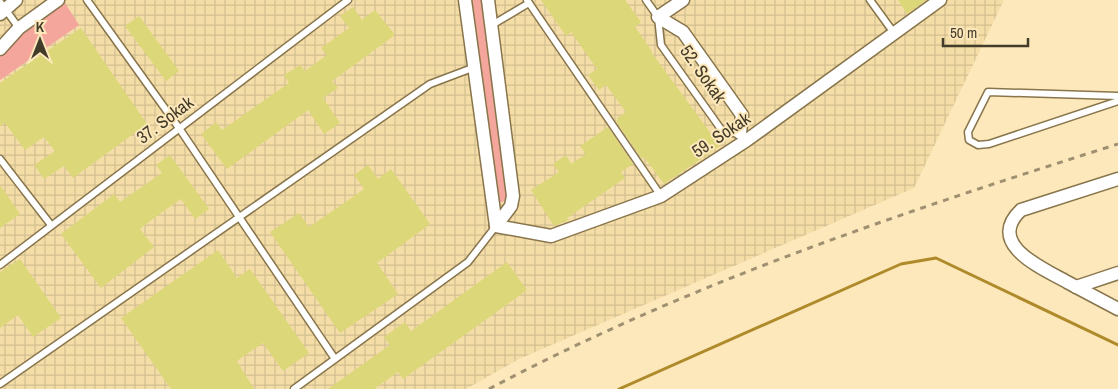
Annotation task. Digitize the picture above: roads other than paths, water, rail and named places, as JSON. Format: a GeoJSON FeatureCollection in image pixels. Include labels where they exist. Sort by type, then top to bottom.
{"type":"FeatureCollection","features":[{"type":"Feature","properties":{"kind":"street"},"geometry":{"type":"LineString","coordinates":[[2,8],[16,0]]}},
{"type":"Feature","properties":{"kind":"street"},"geometry":{"type":"LineString","coordinates":[[0,49],[19,28],[58,0]]}},
{"type":"Feature","properties":{"kind":"street"},"geometry":{"type":"LineString","coordinates":[[466,0],[496,226]]}},
{"type":"Feature","properties":{"kind":"street"},"geometry":{"type":"LineString","coordinates":[[488,0],[513,196],[511,206],[496,226]]}},
{"type":"Feature","properties":{"kind":"street"},"geometry":{"type":"LineString","coordinates":[[658,17],[683,0]]}},
{"type":"Feature","properties":{"kind":"street","name":"59. Sokak"},"geometry":{"type":"LineString","coordinates":[[496,226],[551,236],[661,196],[743,136],[940,0]]}},
{"type":"Feature","properties":{"kind":"street","name":"52. Sokak"},"geometry":{"type":"LineString","coordinates":[[658,17],[683,32],[742,114],[743,136]]}},
{"type":"Feature","properties":{"kind":"street"},"geometry":{"type":"LineString","coordinates":[[1118,179],[1021,210],[1012,218],[1010,227],[1011,238],[1018,251],[1027,261],[1118,308]]}},
{"type":"Feature","properties":{"kind":"street"},"geometry":{"type":"LineString","coordinates":[[1076,287],[1118,273]]}},
{"type":"Feature","properties":{"kind":"lane"},"geometry":{"type":"LineString","coordinates":[[87,0],[179,128],[335,359]]}},
{"type":"Feature","properties":{"kind":"lane","name":"37. Sokak"},"geometry":{"type":"LineString","coordinates":[[0,265],[348,0]]}},
{"type":"Feature","properties":{"kind":"lane","name":"52. Sokak"},"geometry":{"type":"LineString","coordinates":[[646,0],[658,17],[661,45],[724,132],[743,136]]}},
{"type":"Feature","properties":{"kind":"lane"},"geometry":{"type":"LineString","coordinates":[[870,0],[894,33]]}},
{"type":"Feature","properties":{"kind":"lane"},"geometry":{"type":"LineString","coordinates":[[492,25],[528,2],[661,196]]}},
{"type":"Feature","properties":{"kind":"lane"},"geometry":{"type":"LineString","coordinates":[[2,8],[19,28]]}},
{"type":"Feature","properties":{"kind":"lane"},"geometry":{"type":"LineString","coordinates":[[0,384],[430,84],[475,67]]}},
{"type":"Feature","properties":{"kind":"lane"},"geometry":{"type":"LineString","coordinates":[[1118,96],[988,92],[968,132],[969,140],[978,145],[989,144],[1118,101]]}},
{"type":"Feature","properties":{"kind":"lane"},"geometry":{"type":"LineString","coordinates":[[0,159],[51,225]]}},
{"type":"Feature","properties":{"kind":"lane"},"geometry":{"type":"LineString","coordinates":[[294,389],[468,262],[496,226]]}},
{"type":"Feature","properties":{"kind":"waterway"},"geometry":{"type":"LineString","coordinates":[[619,389],[901,264],[936,258],[1118,345]]}},
{"type":"Feature","properties":{"kind":"railway"},"geometry":{"type":"LineString","coordinates":[[489,389],[641,316],[798,252],[877,223],[1118,144]]}}]}
